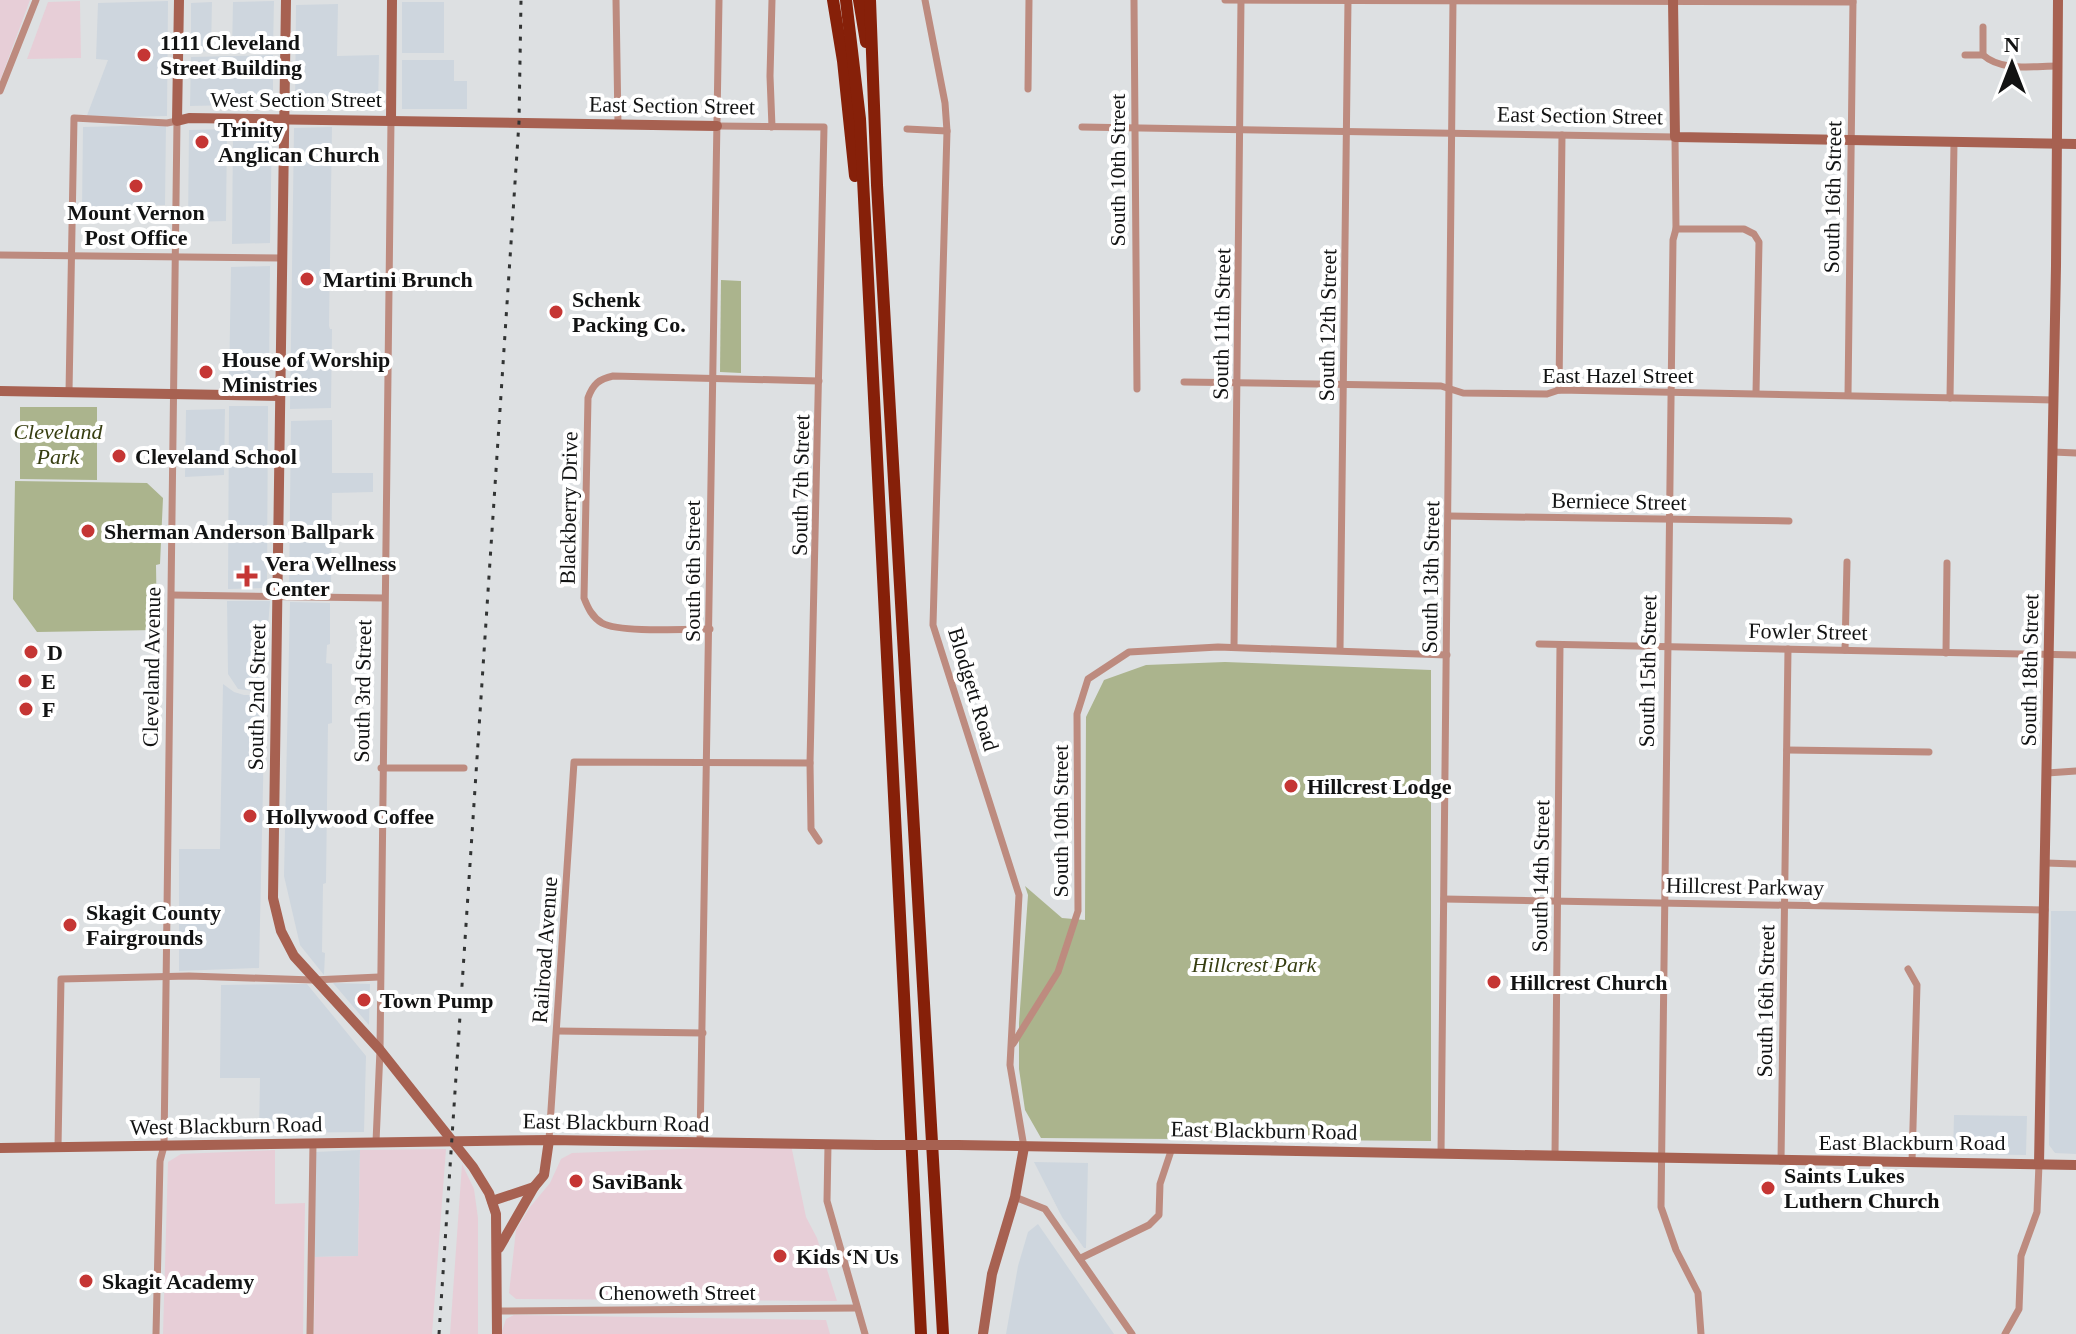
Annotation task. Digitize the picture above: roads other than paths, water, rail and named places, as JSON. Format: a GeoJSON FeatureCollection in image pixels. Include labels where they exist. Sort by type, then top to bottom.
{"type":"FeatureCollection","features":[{"type":"Feature","properties":{"kind":"highway"},"geometry":{"type":"LineString","coordinates":[[833,0],[845,76],[869,303]]}},
{"type":"Feature","properties":{"kind":"highway"},"geometry":{"type":"LineString","coordinates":[[846,0],[860,119],[921,1334]]}},
{"type":"Feature","properties":{"kind":"highway"},"geometry":{"type":"LineString","coordinates":[[859,0],[873,89]]}},
{"type":"Feature","properties":{"kind":"highway"},"geometry":{"type":"LineString","coordinates":[[870,0],[943,1334]]}},
{"type":"Feature","properties":{"kind":"street"},"geometry":{"type":"LineString","coordinates":[[0,91],[36,0]]}},
{"type":"Feature","properties":{"kind":"street","name":"Cleveland Avenue"},"geometry":{"type":"LineString","coordinates":[[156,1334],[160,1161],[164,1146],[179,0]]}},
{"type":"Feature","properties":{"kind":"street","name":"South 2nd Street"},"geometry":{"type":"LineString","coordinates":[[286,0],[273,898],[294,956],[380,1050],[476,1171],[492,1201]]}},
{"type":"Feature","properties":{"kind":"street","name":"South 3rd Street"},"geometry":{"type":"LineString","coordinates":[[376,1142],[390,345],[392,0]]}},
{"type":"Feature","properties":{"kind":"street"},"geometry":{"type":"LineString","coordinates":[[616,0],[618,124]]}},
{"type":"Feature","properties":{"kind":"street","name":"South 6th Street"},"geometry":{"type":"LineString","coordinates":[[700,1143],[719,0]]}},
{"type":"Feature","properties":{"kind":"street"},"geometry":{"type":"LineString","coordinates":[[772,0],[772,127]]}},
{"type":"Feature","properties":{"kind":"street","name":"Blodgett Road"},"geometry":{"type":"LineString","coordinates":[[925,0],[945,103],[947,131],[933,625],[1019,895],[1010,1065],[1024,1147],[1015,1197],[992,1274],[983,1334]]}},
{"type":"Feature","properties":{"kind":"street"},"geometry":{"type":"LineString","coordinates":[[1028,89],[1029,0]]}},
{"type":"Feature","properties":{"kind":"street","name":"South 10th Street"},"geometry":{"type":"LineString","coordinates":[[1134,0],[1137,389]]}},
{"type":"Feature","properties":{"kind":"street"},"geometry":{"type":"LineString","coordinates":[[1225,0],[1853,1]]}},
{"type":"Feature","properties":{"kind":"street","name":"South 11th Street"},"geometry":{"type":"LineString","coordinates":[[1234,647],[1241,0]]}},
{"type":"Feature","properties":{"kind":"street","name":"South 12th Street"},"geometry":{"type":"LineString","coordinates":[[1340,650],[1348,0]]}},
{"type":"Feature","properties":{"kind":"street","name":"South 13th Street"},"geometry":{"type":"LineString","coordinates":[[1441,1154],[1453,0]]}},
{"type":"Feature","properties":{"kind":"street","name":"South 18th Street"},"geometry":{"type":"LineString","coordinates":[[2005,1334],[2019,1309],[2021,1256],[2037,1212],[2039,1164],[2058,0]]}},
{"type":"Feature","properties":{"kind":"street","name":"South 15th Street"},"geometry":{"type":"LineString","coordinates":[[1673,1],[1676,229],[1673,240],[1668,519],[1661,1207],[1676,1250],[1698,1293],[1701,1334]]}},
{"type":"Feature","properties":{"kind":"street","name":"South 16th Street"},"geometry":{"type":"LineString","coordinates":[[1848,395],[1853,1]]}},
{"type":"Feature","properties":{"kind":"street"},"geometry":{"type":"LineString","coordinates":[[1983,27],[1983,55]]}},
{"type":"Feature","properties":{"kind":"street"},"geometry":{"type":"LineString","coordinates":[[1965,55],[1983,55],[2002,65],[2058,66]]}},
{"type":"Feature","properties":{"kind":"street","name":"West Section Street"},"geometry":{"type":"LineString","coordinates":[[70,257],[74,118],[167,123],[189,118],[519,122]]}},
{"type":"Feature","properties":{"kind":"street","name":"East Section Street"},"geometry":{"type":"LineString","coordinates":[[519,122],[824,127]]}},
{"type":"Feature","properties":{"kind":"street","name":"South 7th Street"},"geometry":{"type":"LineString","coordinates":[[819,841],[811,829],[810,763],[824,127]]}},
{"type":"Feature","properties":{"kind":"street","name":"East Section Street"},"geometry":{"type":"LineString","coordinates":[[1082,127],[2076,144]]}},
{"type":"Feature","properties":{"kind":"street"},"geometry":{"type":"LineString","coordinates":[[907,129],[947,131]]}},
{"type":"Feature","properties":{"kind":"street"},"geometry":{"type":"LineString","coordinates":[[1559,390],[1562,135]]}},
{"type":"Feature","properties":{"kind":"street"},"geometry":{"type":"LineString","coordinates":[[1950,398],[1954,143]]}},
{"type":"Feature","properties":{"kind":"street"},"geometry":{"type":"LineString","coordinates":[[1676,229],[1744,229],[1754,234],[1759,242],[1756,393]]}},
{"type":"Feature","properties":{"kind":"street"},"geometry":{"type":"LineString","coordinates":[[0,255],[281,258]]}},
{"type":"Feature","properties":{"kind":"street"},"geometry":{"type":"LineString","coordinates":[[69,392],[70,257]]}},
{"type":"Feature","properties":{"kind":"street","name":"Blackberry Drive"},"geometry":{"type":"LineString","coordinates":[[710,629],[619,627],[601,623],[589,612],[584,598],[588,398],[593,386],[613,376],[711,380]]}},
{"type":"Feature","properties":{"kind":"street"},"geometry":{"type":"LineString","coordinates":[[711,380],[819,381]]}},
{"type":"Feature","properties":{"kind":"street","name":"East Hazel Street"},"geometry":{"type":"LineString","coordinates":[[1184,382],[1441,386],[1463,393],[1533,394],[1559,390],[2053,400]]}},
{"type":"Feature","properties":{"kind":"street"},"geometry":{"type":"LineString","coordinates":[[0,391],[280,396]]}},
{"type":"Feature","properties":{"kind":"street"},"geometry":{"type":"LineString","coordinates":[[2053,452],[2076,453]]}},
{"type":"Feature","properties":{"kind":"street","name":"Berniece Street"},"geometry":{"type":"LineString","coordinates":[[1449,516],[1789,521]]}},
{"type":"Feature","properties":{"kind":"street"},"geometry":{"type":"LineString","coordinates":[[1845,650],[1847,562]]}},
{"type":"Feature","properties":{"kind":"street"},"geometry":{"type":"LineString","coordinates":[[1946,653],[1947,563]]}},
{"type":"Feature","properties":{"kind":"street"},"geometry":{"type":"LineString","coordinates":[[172,595],[384,598]]}},
{"type":"Feature","properties":{"kind":"street","name":"Fowler Street"},"geometry":{"type":"LineString","coordinates":[[1539,644],[2076,655]]}},
{"type":"Feature","properties":{"kind":"street","name":"South 14th Street"},"geometry":{"type":"LineString","coordinates":[[1555,1156],[1560,645]]}},
{"type":"Feature","properties":{"kind":"street"},"geometry":{"type":"LineString","coordinates":[[1234,647],[1447,655]]}},
{"type":"Feature","properties":{"kind":"street","name":"South 10th Street"},"geometry":{"type":"LineString","coordinates":[[1012,1045],[1058,972],[1078,911],[1077,714],[1088,679],[1129,652],[1234,647]]}},
{"type":"Feature","properties":{"kind":"street","name":"South 16th Street"},"geometry":{"type":"LineString","coordinates":[[1781,1161],[1788,649]]}},
{"type":"Feature","properties":{"kind":"street"},"geometry":{"type":"LineString","coordinates":[[1787,750],[1929,752]]}},
{"type":"Feature","properties":{"kind":"street"},"geometry":{"type":"LineString","coordinates":[[707,761],[810,763]]}},
{"type":"Feature","properties":{"kind":"street","name":"Railroad Avenue"},"geometry":{"type":"LineString","coordinates":[[549,1140],[574,762],[707,761]]}},
{"type":"Feature","properties":{"kind":"street"},"geometry":{"type":"LineString","coordinates":[[381,768],[464,768]]}},
{"type":"Feature","properties":{"kind":"street"},"geometry":{"type":"LineString","coordinates":[[2047,773],[2076,771]]}},
{"type":"Feature","properties":{"kind":"street"},"geometry":{"type":"LineString","coordinates":[[2046,863],[2076,864]]}},
{"type":"Feature","properties":{"kind":"street","name":"Hillcrest Parkway"},"geometry":{"type":"LineString","coordinates":[[1444,899],[2045,910]]}},
{"type":"Feature","properties":{"kind":"street"},"geometry":{"type":"LineString","coordinates":[[1908,969],[1917,985],[1912,1162]]}},
{"type":"Feature","properties":{"kind":"street"},"geometry":{"type":"LineString","coordinates":[[58,1147],[61,979],[166,977],[313,980],[379,977]]}},
{"type":"Feature","properties":{"kind":"street"},"geometry":{"type":"LineString","coordinates":[[557,1031],[703,1033]]}},
{"type":"Feature","properties":{"kind":"street"},"geometry":{"type":"LineString","coordinates":[[497,1251],[544,1175],[549,1140]]}},
{"type":"Feature","properties":{"kind":"street","name":"East Blackburn Road"},"geometry":{"type":"LineString","coordinates":[[452,1141],[1172,1148],[2076,1165]]}},
{"type":"Feature","properties":{"kind":"street","name":"West Blackburn Road"},"geometry":{"type":"LineString","coordinates":[[0,1148],[452,1141]]}},
{"type":"Feature","properties":{"kind":"street"},"geometry":{"type":"LineString","coordinates":[[310,1334],[313,1144]]}},
{"type":"Feature","properties":{"kind":"street"},"geometry":{"type":"LineString","coordinates":[[828,1145],[827,1201],[865,1334]]}},
{"type":"Feature","properties":{"kind":"street"},"geometry":{"type":"LineString","coordinates":[[1081,1258],[1149,1225],[1159,1215],[1160,1184],[1172,1148]]}},
{"type":"Feature","properties":{"kind":"street"},"geometry":{"type":"LineString","coordinates":[[497,1334],[496,1214],[492,1201],[534,1187]]}},
{"type":"Feature","properties":{"kind":"street"},"geometry":{"type":"LineString","coordinates":[[1015,1197],[1045,1209],[1132,1334]]}},
{"type":"Feature","properties":{"kind":"street","name":"Chenoweth Street"},"geometry":{"type":"LineString","coordinates":[[498,1311],[857,1308]]}},
{"type":"Feature","properties":{"kind":"railway"},"geometry":{"type":"LineString","coordinates":[[439,1334],[519,122],[521,0]]}},
{"type":"Feature","properties":{"kind":"place","name":"1111 Cleveland Street Building"},"geometry":{"type":"Point","coordinates":[144,55]}},
{"type":"Feature","properties":{"kind":"place","name":"Trinity Anglican Church"},"geometry":{"type":"Point","coordinates":[202,142]}},
{"type":"Feature","properties":{"kind":"place","name":"Mount Vernon Post Office"},"geometry":{"type":"Point","coordinates":[136,186]}},
{"type":"Feature","properties":{"kind":"place","name":"Martini Brunch"},"geometry":{"type":"Point","coordinates":[307,279]}},
{"type":"Feature","properties":{"kind":"place","name":"Schenk Packing Co."},"geometry":{"type":"Point","coordinates":[556,312]}},
{"type":"Feature","properties":{"kind":"place","name":"House of Worship Ministries"},"geometry":{"type":"Point","coordinates":[206,372]}},
{"type":"Feature","properties":{"kind":"place","name":"Cleveland School"},"geometry":{"type":"Point","coordinates":[119,456]}},
{"type":"Feature","properties":{"kind":"place","name":"Sherman Anderson Ballpark"},"geometry":{"type":"Point","coordinates":[88,531]}},
{"type":"Feature","properties":{"kind":"place","name":"Vera Wellness Center"},"geometry":{"type":"Point","coordinates":[247,576]}},
{"type":"Feature","properties":{"kind":"place","name":"D"},"geometry":{"type":"Point","coordinates":[31,652]}},
{"type":"Feature","properties":{"kind":"place","name":"E"},"geometry":{"type":"Point","coordinates":[25,681]}},
{"type":"Feature","properties":{"kind":"place","name":"F"},"geometry":{"type":"Point","coordinates":[26,709]}},
{"type":"Feature","properties":{"kind":"place","name":"Hillcrest Lodge"},"geometry":{"type":"Point","coordinates":[1291,786]}},
{"type":"Feature","properties":{"kind":"place","name":"Hollywood Coffee"},"geometry":{"type":"Point","coordinates":[250,816]}},
{"type":"Feature","properties":{"kind":"place","name":"Skagit County Fairgrounds"},"geometry":{"type":"Point","coordinates":[70,925]}},
{"type":"Feature","properties":{"kind":"place","name":"Hillcrest Church"},"geometry":{"type":"Point","coordinates":[1494,982]}},
{"type":"Feature","properties":{"kind":"place","name":"Town Pump"},"geometry":{"type":"Point","coordinates":[364,1000]}},
{"type":"Feature","properties":{"kind":"place","name":"SaviBank"},"geometry":{"type":"Point","coordinates":[576,1181]}},
{"type":"Feature","properties":{"kind":"place","name":"Saints Lukes Luthern Church"},"geometry":{"type":"Point","coordinates":[1768,1188]}},
{"type":"Feature","properties":{"kind":"place","name":"Kids ‘N Us"},"geometry":{"type":"Point","coordinates":[780,1256]}},
{"type":"Feature","properties":{"kind":"place","name":"Skagit Academy"},"geometry":{"type":"Point","coordinates":[86,1281]}},
{"type":"Feature","properties":{"kind":"park label","name":"Cleveland Park"},"geometry":{"type":"Point","coordinates":[58,444]}},
{"type":"Feature","properties":{"kind":"park label","name":"Hillcrest Park"},"geometry":{"type":"Point","coordinates":[1254,964]}}]}
